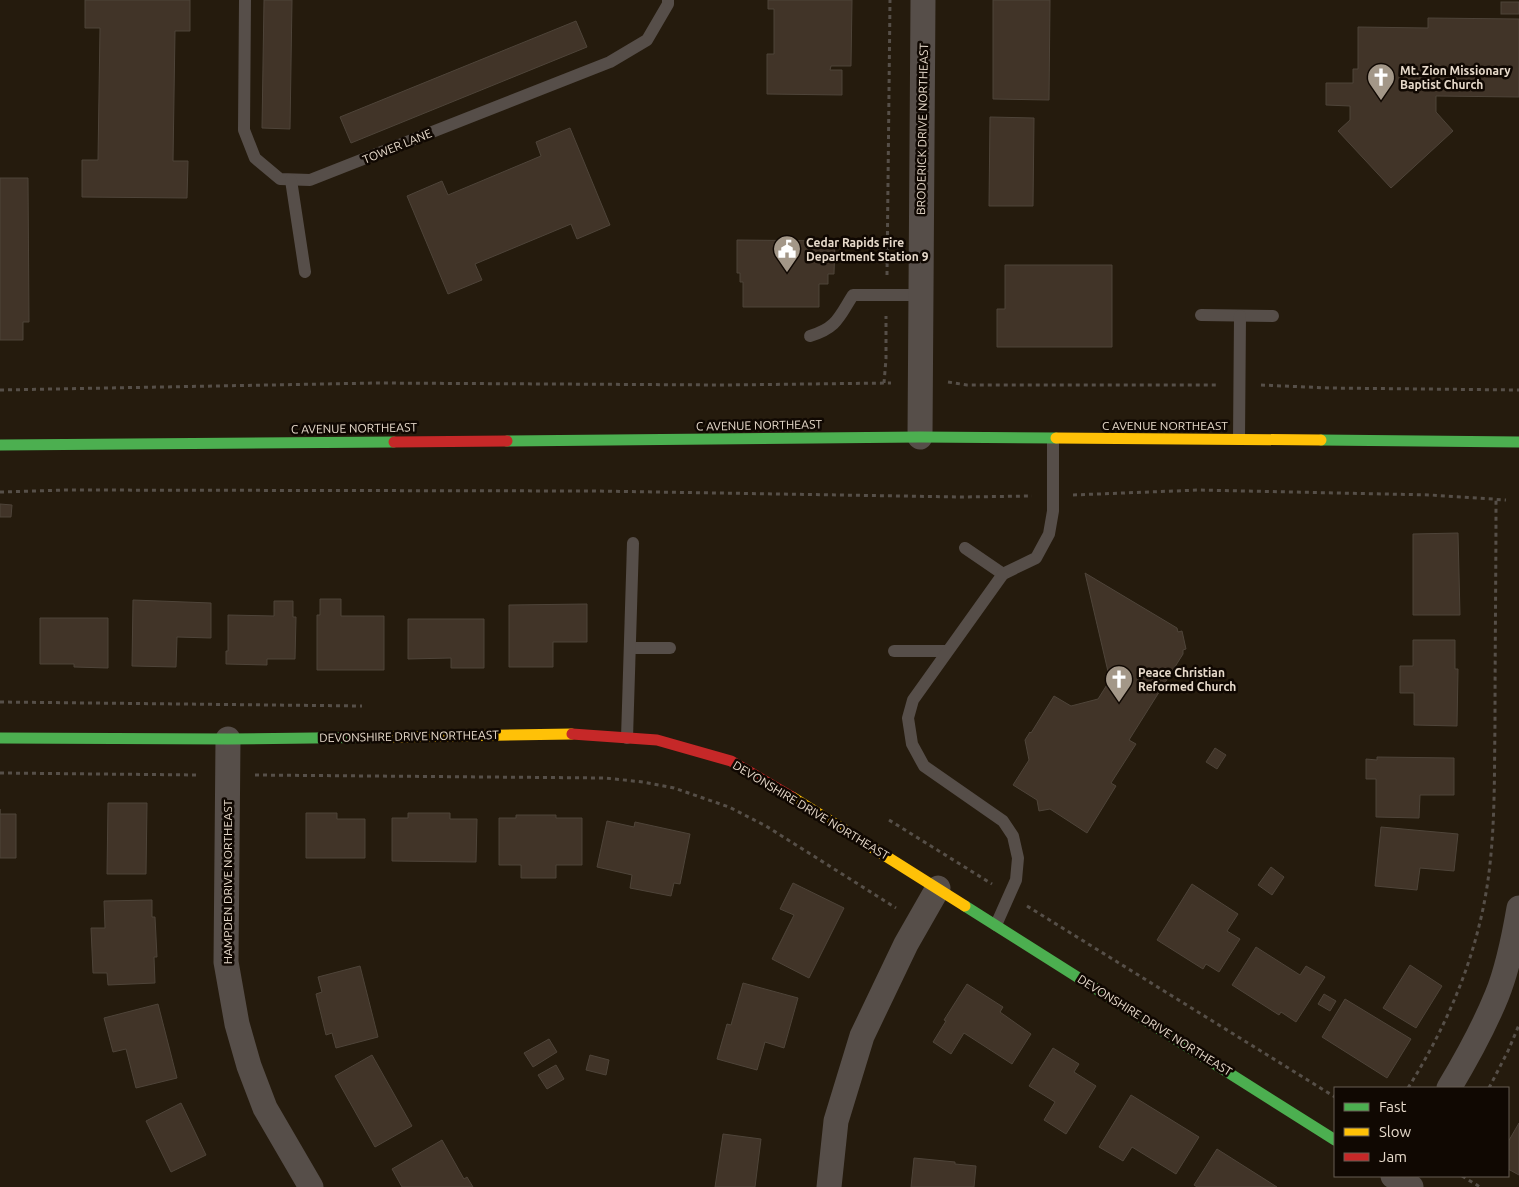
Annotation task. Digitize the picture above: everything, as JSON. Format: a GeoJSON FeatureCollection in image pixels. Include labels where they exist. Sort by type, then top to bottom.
{"type":"FeatureCollection","features":[{"type":"Feature","properties":{"kind":"street","name":"BRODERICK DRIVE NORTHEAST"},"geometry":{"type":"LineString","coordinates":[[920,437],[924,0]]}},
{"type":"Feature","properties":{"kind":"street","name":"C AVENUE NORTHEAST"},"geometry":{"type":"LineString","coordinates":[[0,445],[920,437],[1519,442]]}},
{"type":"Feature","properties":{"kind":"street","name":"DEVONSHIRE DRIVE NORTHEAST"},"geometry":{"type":"LineString","coordinates":[[0,738],[228,739],[584,734],[657,740],[731,761],[805,804],[1334,1139]]}},
{"type":"Feature","properties":{"kind":"street","name":"HAMPDEN DRIVE NORTHEAST"},"geometry":{"type":"LineString","coordinates":[[228,739],[226,962],[237,1024],[249,1066],[265,1108],[311,1187]]}},
{"type":"Feature","properties":{"kind":"street"},"geometry":{"type":"LineString","coordinates":[[829,1187],[836,1122],[862,1036],[906,944],[938,888]]}},
{"type":"Feature","properties":{"kind":"street"},"geometry":{"type":"LineString","coordinates":[[1451,1087],[1471,1051],[1498,994],[1515,934],[1519,908]]}},
{"type":"Feature","properties":{"kind":"lane","name":"TOWER LANE"},"geometry":{"type":"LineString","coordinates":[[245,0],[244,130],[255,158],[280,179],[291,180],[310,180],[610,62],[647,40],[668,4],[668,0]]}},
{"type":"Feature","properties":{"kind":"lane"},"geometry":{"type":"LineString","coordinates":[[291,180],[305,272]]}},
{"type":"Feature","properties":{"kind":"lane"},"geometry":{"type":"LineString","coordinates":[[810,336],[823,333],[832,326],[853,294],[921,295]]}},
{"type":"Feature","properties":{"kind":"lane"},"geometry":{"type":"LineString","coordinates":[[1201,315],[1273,316]]}},
{"type":"Feature","properties":{"kind":"lane"},"geometry":{"type":"LineString","coordinates":[[1239,439],[1240,316]]}},
{"type":"Feature","properties":{"kind":"lane"},"geometry":{"type":"LineString","coordinates":[[996,925],[1016,880],[1018,858],[1013,836],[1003,821],[924,766],[912,744],[908,718],[913,700],[1003,574],[1036,558],[1048,534],[1052,511],[1054,439]]}},
{"type":"Feature","properties":{"kind":"lane"},"geometry":{"type":"LineString","coordinates":[[627,738],[633,543]]}},
{"type":"Feature","properties":{"kind":"lane"},"geometry":{"type":"LineString","coordinates":[[965,548],[1003,574]]}},
{"type":"Feature","properties":{"kind":"lane"},"geometry":{"type":"LineString","coordinates":[[630,648],[670,648]]}},
{"type":"Feature","properties":{"kind":"lane"},"geometry":{"type":"LineString","coordinates":[[894,651],[948,651]]}},
{"type":"Feature","properties":{"kind":"path"},"geometry":{"type":"LineString","coordinates":[[884,383],[886,359],[890,0]]}},
{"type":"Feature","properties":{"kind":"path"},"geometry":{"type":"LineString","coordinates":[[0,390],[377,383],[725,385],[892,383]]}},
{"type":"Feature","properties":{"kind":"path"},"geometry":{"type":"LineString","coordinates":[[0,492],[64,490],[595,491],[962,497],[1053,496],[1199,490],[1431,495],[1506,500]]}},
{"type":"Feature","properties":{"kind":"path"},"geometry":{"type":"LineString","coordinates":[[1409,1087],[1434,1043],[1462,979],[1480,923],[1486,890],[1494,819],[1496,500]]}},
{"type":"Feature","properties":{"kind":"path"},"geometry":{"type":"LineString","coordinates":[[0,702],[365,706]]}},
{"type":"Feature","properties":{"kind":"path"},"geometry":{"type":"LineString","coordinates":[[0,773],[202,774]]}},
{"type":"Feature","properties":{"kind":"path"},"geometry":{"type":"LineString","coordinates":[[249,775],[605,778],[663,785],[715,800],[742,813],[904,912]]}},
{"type":"Feature","properties":{"kind":"path"},"geometry":{"type":"LineString","coordinates":[[884,817],[1334,1096]]}},
{"type":"Feature","properties":{"kind":"path"},"geometry":{"type":"LineString","coordinates":[[1490,1087],[1519,1025]]}},
{"type":"Feature","properties":{"kind":"path"},"geometry":{"type":"LineString","coordinates":[[1464,1177],[1480,1187]]}},
{"type":"Feature","properties":{"kind":"building"},"geometry":{"type":"Polygon","coordinates":[[[85,0],[190,0],[190,31],[175,31],[173,161],[188,161],[187,198],[82,197],[82,160],[98,160],[100,28],[85,28],[85,0]]]}},
{"type":"Feature","properties":{"kind":"building"},"geometry":{"type":"Polygon","coordinates":[[[264,0],[292,0],[290,129],[262,128],[264,0]]]}},
{"type":"Feature","properties":{"kind":"building"},"geometry":{"type":"Polygon","coordinates":[[[768,0],[852,0],[851,66],[831,66],[830,70],[842,70],[842,95],[767,94],[767,54],[774,54],[774,9],[768,9],[768,0]]]}},
{"type":"Feature","properties":{"kind":"building"},"geometry":{"type":"Polygon","coordinates":[[[993,0],[1050,0],[1049,100],[993,99],[993,0]]]}},
{"type":"Feature","properties":{"kind":"building"},"geometry":{"type":"Polygon","coordinates":[[[1501,2],[1519,2],[1519,14],[1501,14],[1501,2]]]}},
{"type":"Feature","properties":{"kind":"building","name":"Mt. Zion Missionary Baptist Church"},"geometry":{"type":"Polygon","coordinates":[[[1428,18],[1519,19],[1519,97],[1436,96],[1436,112],[1453,131],[1391,188],[1338,131],[1350,120],[1350,106],[1326,105],[1326,83],[1353,83],[1353,69],[1358,69],[1358,27],[1428,28],[1428,18]]]}},
{"type":"Feature","properties":{"kind":"building"},"geometry":{"type":"Polygon","coordinates":[[[576,21],[587,47],[351,143],[340,117],[576,21]]]}},
{"type":"Feature","properties":{"kind":"building"},"geometry":{"type":"Polygon","coordinates":[[[990,117],[1034,118],[1033,206],[989,206],[990,117]]]}},
{"type":"Feature","properties":{"kind":"building"},"geometry":{"type":"Polygon","coordinates":[[[570,128],[610,225],[577,239],[571,224],[475,264],[482,280],[448,294],[407,196],[442,181],[448,195],[541,156],[536,142],[570,128]]]}},
{"type":"Feature","properties":{"kind":"building"},"geometry":{"type":"Polygon","coordinates":[[[0,178],[28,178],[29,322],[23,322],[23,340],[0,340],[0,178]]]}},
{"type":"Feature","properties":{"kind":"building","name":"Cedar Rapids Fire Department Station 9"},"geometry":{"type":"Polygon","coordinates":[[[737,240],[835,241],[834,274],[828,274],[828,284],[819,284],[819,307],[743,307],[743,282],[740,282],[740,273],[737,273],[737,240]]]}},
{"type":"Feature","properties":{"kind":"building"},"geometry":{"type":"Polygon","coordinates":[[[1005,265],[1112,265],[1112,347],[997,347],[997,309],[1005,309],[1005,265]]]}},
{"type":"Feature","properties":{"kind":"building"},"geometry":{"type":"Polygon","coordinates":[[[0,504],[12,505],[11,517],[0,517],[0,504]]]}},
{"type":"Feature","properties":{"kind":"building"},"geometry":{"type":"Polygon","coordinates":[[[1458,533],[1460,615],[1413,615],[1413,534],[1458,533]]]}},
{"type":"Feature","properties":{"kind":"building","name":"Peace Christian Reformed Church"},"geometry":{"type":"Polygon","coordinates":[[[1085,573],[1177,628],[1178,632],[1182,631],[1186,649],[1183,650],[1183,654],[1129,740],[1136,744],[1111,783],[1116,786],[1087,833],[1050,809],[1039,811],[1037,800],[1013,785],[1029,760],[1025,740],[1054,696],[1071,706],[1098,699],[1110,680],[1085,573]]]}},
{"type":"Feature","properties":{"kind":"building"},"geometry":{"type":"Polygon","coordinates":[[[320,599],[341,599],[341,616],[384,616],[384,670],[317,670],[317,615],[320,615],[320,599]]]}},
{"type":"Feature","properties":{"kind":"building"},"geometry":{"type":"Polygon","coordinates":[[[133,600],[211,603],[211,638],[177,637],[176,667],[132,666],[133,600]]]}},
{"type":"Feature","properties":{"kind":"building"},"geometry":{"type":"Polygon","coordinates":[[[274,601],[293,601],[293,617],[296,617],[295,659],[267,659],[267,665],[226,664],[228,615],[274,616],[274,601]]]}},
{"type":"Feature","properties":{"kind":"building"},"geometry":{"type":"Polygon","coordinates":[[[587,604],[587,642],[553,642],[553,667],[509,667],[509,605],[587,604]]]}},
{"type":"Feature","properties":{"kind":"building"},"geometry":{"type":"Polygon","coordinates":[[[40,618],[108,618],[108,668],[74,667],[74,664],[40,664],[40,618]]]}},
{"type":"Feature","properties":{"kind":"building"},"geometry":{"type":"Polygon","coordinates":[[[408,619],[484,619],[484,668],[451,668],[451,658],[408,659],[408,619]]]}},
{"type":"Feature","properties":{"kind":"building"},"geometry":{"type":"Polygon","coordinates":[[[1413,640],[1455,640],[1455,669],[1458,669],[1457,726],[1414,725],[1414,693],[1400,693],[1400,666],[1413,666],[1413,640]]]}},
{"type":"Feature","properties":{"kind":"building"},"geometry":{"type":"Polygon","coordinates":[[[1215,748],[1226,755],[1217,769],[1206,762],[1215,748]]]}},
{"type":"Feature","properties":{"kind":"building"},"geometry":{"type":"Polygon","coordinates":[[[1377,757],[1454,758],[1454,795],[1420,795],[1419,818],[1376,817],[1376,779],[1366,779],[1366,759],[1377,760],[1377,757]]]}},
{"type":"Feature","properties":{"kind":"building"},"geometry":{"type":"Polygon","coordinates":[[[108,803],[147,803],[146,874],[107,874],[108,803]]]}},
{"type":"Feature","properties":{"kind":"building"},"geometry":{"type":"Polygon","coordinates":[[[306,813],[337,813],[337,819],[365,819],[365,858],[306,858],[306,813]]]}},
{"type":"Feature","properties":{"kind":"building"},"geometry":{"type":"Polygon","coordinates":[[[408,813],[450,813],[450,819],[477,819],[476,862],[392,861],[392,818],[408,818],[408,813]]]}},
{"type":"Feature","properties":{"kind":"building"},"geometry":{"type":"Polygon","coordinates":[[[0,814],[16,814],[16,858],[0,858],[0,814]]]}},
{"type":"Feature","properties":{"kind":"building"},"geometry":{"type":"Polygon","coordinates":[[[516,815],[556,815],[556,818],[582,818],[582,865],[556,865],[556,878],[521,878],[521,865],[499,865],[499,818],[516,818],[516,815]]]}},
{"type":"Feature","properties":{"kind":"building"},"geometry":{"type":"Polygon","coordinates":[[[607,821],[634,827],[635,822],[690,834],[680,884],[674,883],[671,896],[630,888],[632,875],[597,867],[607,821]]]}},
{"type":"Feature","properties":{"kind":"building"},"geometry":{"type":"Polygon","coordinates":[[[1381,827],[1458,834],[1454,871],[1420,868],[1417,890],[1375,886],[1381,827]]]}},
{"type":"Feature","properties":{"kind":"building"},"geometry":{"type":"Polygon","coordinates":[[[1271,867],[1284,877],[1272,895],[1258,885],[1271,867]]]}},
{"type":"Feature","properties":{"kind":"building"},"geometry":{"type":"Polygon","coordinates":[[[793,883],[844,908],[809,978],[772,959],[794,915],[780,909],[793,883]]]}},
{"type":"Feature","properties":{"kind":"building"},"geometry":{"type":"Polygon","coordinates":[[[1192,884],[1238,914],[1227,931],[1240,939],[1219,972],[1206,964],[1203,969],[1157,940],[1192,884]]]}},
{"type":"Feature","properties":{"kind":"building"},"geometry":{"type":"Polygon","coordinates":[[[152,900],[152,917],[155,917],[157,957],[154,957],[155,983],[108,985],[107,973],[93,973],[91,928],[105,928],[104,901],[152,900]]]}},
{"type":"Feature","properties":{"kind":"building"},"geometry":{"type":"Polygon","coordinates":[[[1256,947],[1300,975],[1306,966],[1325,977],[1296,1022],[1281,1012],[1279,1015],[1232,985],[1256,947]]]}},
{"type":"Feature","properties":{"kind":"building"},"geometry":{"type":"Polygon","coordinates":[[[1410,965],[1442,986],[1416,1028],[1383,1008],[1410,965]]]}},
{"type":"Feature","properties":{"kind":"building"},"geometry":{"type":"Polygon","coordinates":[[[360,966],[378,1037],[336,1048],[332,1033],[326,1035],[316,994],[322,992],[318,977],[360,966]]]}},
{"type":"Feature","properties":{"kind":"building"},"geometry":{"type":"Polygon","coordinates":[[[743,983],[798,998],[784,1048],[765,1042],[757,1070],[717,1059],[727,1024],[731,1025],[743,983]]]}},
{"type":"Feature","properties":{"kind":"building"},"geometry":{"type":"Polygon","coordinates":[[[967,984],[1003,1007],[1000,1012],[1031,1034],[1012,1064],[964,1033],[951,1054],[933,1042],[946,1021],[944,1020],[967,984]]]}},
{"type":"Feature","properties":{"kind":"building"},"geometry":{"type":"Polygon","coordinates":[[[1324,994],[1336,1001],[1330,1011],[1318,1004],[1324,994]]]}},
{"type":"Feature","properties":{"kind":"building"},"geometry":{"type":"Polygon","coordinates":[[[1345,999],[1411,1039],[1387,1078],[1322,1037],[1345,999]]]}},
{"type":"Feature","properties":{"kind":"building"},"geometry":{"type":"Polygon","coordinates":[[[158,1004],[177,1078],[136,1088],[126,1049],[113,1052],[104,1018],[158,1004]]]}},
{"type":"Feature","properties":{"kind":"building"},"geometry":{"type":"Polygon","coordinates":[[[549,1039],[557,1052],[533,1067],[524,1053],[549,1039]]]}},
{"type":"Feature","properties":{"kind":"building"},"geometry":{"type":"Polygon","coordinates":[[[1053,1048],[1079,1064],[1074,1072],[1096,1086],[1066,1134],[1044,1120],[1055,1102],[1029,1086],[1053,1048]]]}},
{"type":"Feature","properties":{"kind":"building"},"geometry":{"type":"Polygon","coordinates":[[[372,1055],[412,1126],[375,1147],[335,1076],[372,1055]]]}},
{"type":"Feature","properties":{"kind":"building"},"geometry":{"type":"Polygon","coordinates":[[[590,1055],[609,1060],[606,1075],[586,1070],[590,1055]]]}},
{"type":"Feature","properties":{"kind":"building"},"geometry":{"type":"Polygon","coordinates":[[[556,1065],[564,1079],[547,1089],[538,1075],[556,1065]]]}},
{"type":"Feature","properties":{"kind":"building"},"geometry":{"type":"Polygon","coordinates":[[[1131,1095],[1199,1137],[1176,1174],[1132,1147],[1123,1161],[1099,1147],[1131,1095]]]}},
{"type":"Feature","properties":{"kind":"building"},"geometry":{"type":"Polygon","coordinates":[[[181,1103],[206,1155],[171,1172],[146,1121],[181,1103]]]}},
{"type":"Feature","properties":{"kind":"building"},"geometry":{"type":"Polygon","coordinates":[[[1519,1123],[1519,1175],[1509,1170],[1509,1140],[1519,1123]]]}},
{"type":"Feature","properties":{"kind":"building"},"geometry":{"type":"Polygon","coordinates":[[[723,1134],[761,1139],[755,1187],[715,1187],[723,1134]]]}},
{"type":"Feature","properties":{"kind":"building"},"geometry":{"type":"Polygon","coordinates":[[[442,1140],[464,1179],[467,1177],[473,1187],[402,1187],[392,1169],[442,1140]]]}},
{"type":"Feature","properties":{"kind":"building"},"geometry":{"type":"Polygon","coordinates":[[[1217,1149],[1277,1187],[1197,1187],[1194,1185],[1217,1149]]]}},
{"type":"Feature","properties":{"kind":"building"},"geometry":{"type":"Polygon","coordinates":[[[914,1158],[976,1166],[974,1187],[911,1187],[914,1158]]]}},
{"type":"Feature","properties":{"kind":"traffic: fast"},"geometry":{"type":"LineString","coordinates":[[507,441],[920,437],[1056,438]]}},
{"type":"Feature","properties":{"kind":"traffic: fast"},"geometry":{"type":"LineString","coordinates":[[1321,440],[1519,442]]}},
{"type":"Feature","properties":{"kind":"traffic: fast"},"geometry":{"type":"LineString","coordinates":[[0,445],[394,442]]}},
{"type":"Feature","properties":{"kind":"traffic: fast"},"geometry":{"type":"LineString","coordinates":[[0,738],[228,739],[392,737]]}},
{"type":"Feature","properties":{"kind":"traffic: fast"},"geometry":{"type":"LineString","coordinates":[[965,906],[1334,1139]]}},
{"type":"Feature","properties":{"kind":"traffic: slow"},"geometry":{"type":"LineString","coordinates":[[1056,438],[1321,440]]}},
{"type":"Feature","properties":{"kind":"traffic: slow"},"geometry":{"type":"LineString","coordinates":[[392,737],[572,734]]}},
{"type":"Feature","properties":{"kind":"traffic: slow"},"geometry":{"type":"LineString","coordinates":[[792,797],[965,906]]}},
{"type":"Feature","properties":{"kind":"traffic: jam"},"geometry":{"type":"LineString","coordinates":[[394,442],[507,441]]}},
{"type":"Feature","properties":{"kind":"traffic: jam"},"geometry":{"type":"LineString","coordinates":[[572,734],[657,740],[731,761],[792,797]]}},
{"type":"Feature","properties":{"kind":"place","name":"Mt. Zion Missionary Baptist Church"},"geometry":{"type":"Point","coordinates":[1381,101]}},
{"type":"Feature","properties":{"kind":"place","name":"Cedar Rapids Fire Department Station 9"},"geometry":{"type":"Point","coordinates":[787,273]}},
{"type":"Feature","properties":{"kind":"place","name":"Peace Christian Reformed Church"},"geometry":{"type":"Point","coordinates":[1119,703]}}]}
